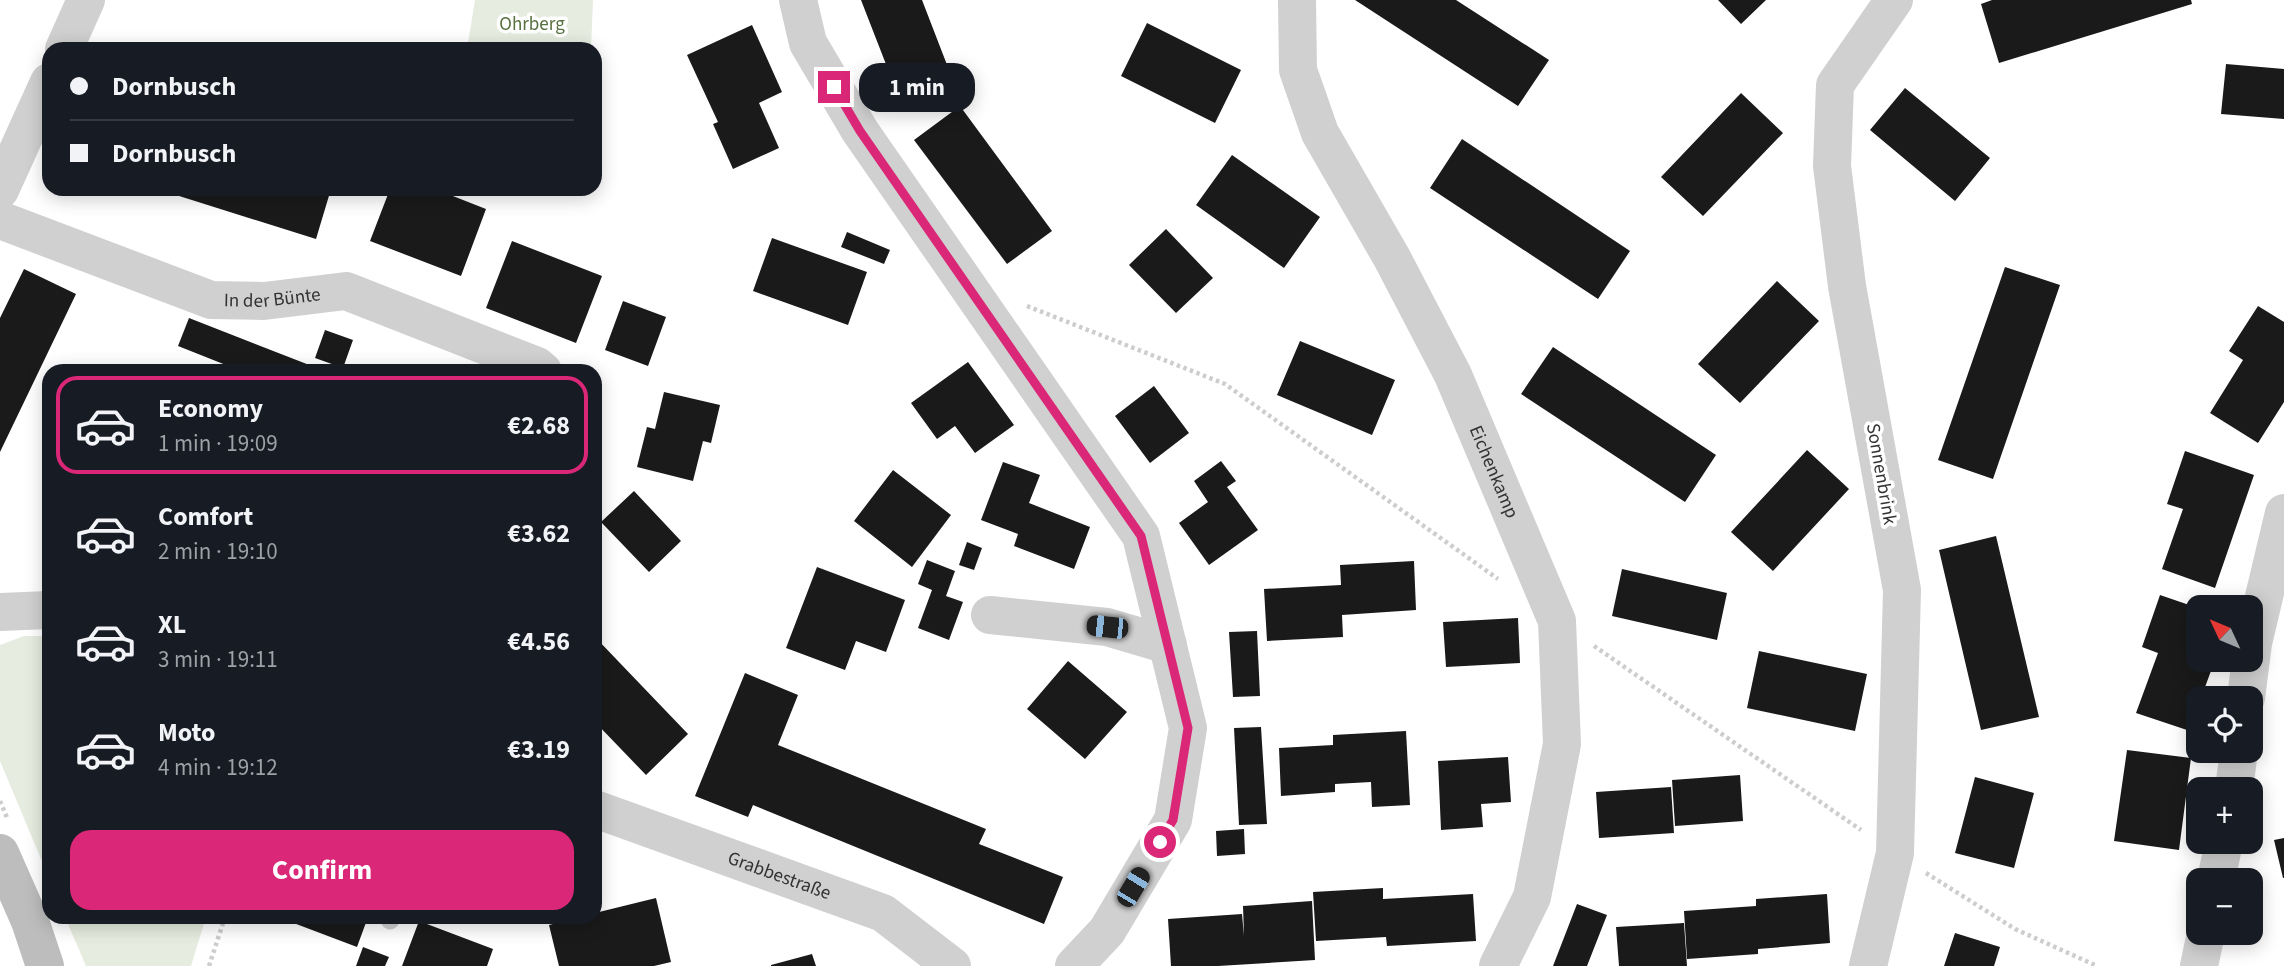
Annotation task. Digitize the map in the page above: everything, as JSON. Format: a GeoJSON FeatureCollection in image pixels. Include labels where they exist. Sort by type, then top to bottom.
{"type":"FeatureCollection","features":[{"type":"Feature","properties":{"kind":"street"},"geometry":{"type":"LineString","coordinates":[[67,42],[86,0]]}},
{"type":"Feature","properties":{"kind":"street"},"geometry":{"type":"LineString","coordinates":[[798,0],[808,43],[860,131],[1141,536],[1188,728],[1173,820],[1107,931],[1074,966]]}},
{"type":"Feature","properties":{"kind":"street","name":"Eichenkamp"},"geometry":{"type":"LineString","coordinates":[[1297,0],[1298,70],[1320,133],[1392,258],[1453,375],[1557,621],[1562,744],[1532,897],[1498,966]]}},
{"type":"Feature","properties":{"kind":"street","name":"Sonnenbrink"},"geometry":{"type":"LineString","coordinates":[[1868,966],[1895,853],[1902,590],[1847,286],[1832,166],[1835,85],[1894,0]]}},
{"type":"Feature","properties":{"kind":"street"},"geometry":{"type":"LineString","coordinates":[[0,190],[42,97]]}},
{"type":"Feature","properties":{"kind":"street","name":"In der Bünte"},"geometry":{"type":"LineString","coordinates":[[0,220],[211,300],[264,301],[346,291],[532,364]]}},
{"type":"Feature","properties":{"kind":"street"},"geometry":{"type":"LineString","coordinates":[[2248,686],[2253,643],[2284,513]]}},
{"type":"Feature","properties":{"kind":"street"},"geometry":{"type":"LineString","coordinates":[[0,612],[42,610]]}},
{"type":"Feature","properties":{"kind":"street"},"geometry":{"type":"LineString","coordinates":[[990,615],[1107,627],[1168,645]]}},
{"type":"Feature","properties":{"kind":"street","name":"Grabbestraße"},"geometry":{"type":"LineString","coordinates":[[602,812],[883,914],[952,966]]}},
{"type":"Feature","properties":{"kind":"street"},"geometry":{"type":"LineString","coordinates":[[0,852],[30,921],[44,966]]}},
{"type":"Feature","properties":{"kind":"street"},"geometry":{"type":"LineString","coordinates":[[2199,966],[2203,945]]}},
{"type":"Feature","properties":{"kind":"path"},"geometry":{"type":"LineString","coordinates":[[209,966],[223,924]]}},
{"type":"Feature","properties":{"kind":"green space","name":"Ohrberg"},"geometry":{"type":"Polygon","coordinates":[[[475,0],[593,0],[591,42],[468,42],[475,0]]]}},
{"type":"Feature","properties":{"kind":"green space"},"geometry":{"type":"Polygon","coordinates":[[[24,636],[42,636],[42,861],[0,761],[0,645],[24,636]]]}},
{"type":"Feature","properties":{"kind":"green space"},"geometry":{"type":"Polygon","coordinates":[[[68,924],[204,924],[191,966],[86,966],[68,924]]]}},
{"type":"Feature","properties":{"kind":"building"},"geometry":{"type":"Polygon","coordinates":[[[861,0],[922,0],[949,70],[896,90],[861,0]]]}},
{"type":"Feature","properties":{"kind":"building"},"geometry":{"type":"Polygon","coordinates":[[[1355,0],[1456,0],[1549,60],[1518,106],[1355,0]]]}},
{"type":"Feature","properties":{"kind":"building"},"geometry":{"type":"Polygon","coordinates":[[[1718,0],[1766,0],[1741,24],[1718,0]]]}},
{"type":"Feature","properties":{"kind":"building"},"geometry":{"type":"Polygon","coordinates":[[[1992,0],[2191,0],[2192,4],[1999,63],[1981,4],[1992,0]]]}},
{"type":"Feature","properties":{"kind":"building"},"geometry":{"type":"Polygon","coordinates":[[[1147,23],[1241,70],[1215,123],[1121,76],[1147,23]]]}},
{"type":"Feature","properties":{"kind":"building"},"geometry":{"type":"Polygon","coordinates":[[[752,25],[782,92],[759,103],[779,148],[733,169],[713,124],[718,122],[687,55],[752,25]]]}},
{"type":"Feature","properties":{"kind":"building"},"geometry":{"type":"Polygon","coordinates":[[[2226,64],[2284,69],[2284,119],[2221,114],[2226,64]]]}},
{"type":"Feature","properties":{"kind":"building"},"geometry":{"type":"Polygon","coordinates":[[[1905,88],[1990,158],[1955,201],[1870,130],[1905,88]]]}},
{"type":"Feature","properties":{"kind":"building"},"geometry":{"type":"Polygon","coordinates":[[[1741,93],[1783,133],[1703,216],[1661,177],[1741,93]]]}},
{"type":"Feature","properties":{"kind":"building"},"geometry":{"type":"Polygon","coordinates":[[[960,106],[1052,231],[1007,264],[914,140],[960,106]]]}},
{"type":"Feature","properties":{"kind":"building"},"geometry":{"type":"Polygon","coordinates":[[[1462,139],[1630,251],[1598,299],[1430,188],[1462,139]]]}},
{"type":"Feature","properties":{"kind":"building"},"geometry":{"type":"Polygon","coordinates":[[[1232,155],[1320,217],[1284,268],[1196,205],[1232,155]]]}},
{"type":"Feature","properties":{"kind":"building"},"geometry":{"type":"Polygon","coordinates":[[[179,196],[329,196],[316,239],[179,196]]]}},
{"type":"Feature","properties":{"kind":"building"},"geometry":{"type":"Polygon","coordinates":[[[387,196],[453,196],[486,209],[461,276],[370,241],[387,196]]]}},
{"type":"Feature","properties":{"kind":"building"},"geometry":{"type":"Polygon","coordinates":[[[1166,229],[1213,278],[1176,313],[1129,265],[1166,229]]]}},
{"type":"Feature","properties":{"kind":"building"},"geometry":{"type":"Polygon","coordinates":[[[847,232],[890,250],[884,264],[841,247],[847,232]]]}},
{"type":"Feature","properties":{"kind":"building"},"geometry":{"type":"Polygon","coordinates":[[[772,238],[867,272],[848,325],[753,291],[772,238]]]}},
{"type":"Feature","properties":{"kind":"building"},"geometry":{"type":"Polygon","coordinates":[[[512,241],[602,276],[576,343],[486,308],[512,241]]]}},
{"type":"Feature","properties":{"kind":"building"},"geometry":{"type":"Polygon","coordinates":[[[2005,267],[2060,285],[1993,479],[1938,460],[2005,267]]]}},
{"type":"Feature","properties":{"kind":"building"},"geometry":{"type":"Polygon","coordinates":[[[24,269],[76,294],[0,452],[0,318],[24,269]]]}},
{"type":"Feature","properties":{"kind":"building"},"geometry":{"type":"Polygon","coordinates":[[[1777,281],[1819,321],[1740,403],[1698,364],[1777,281]]]}},
{"type":"Feature","properties":{"kind":"building"},"geometry":{"type":"Polygon","coordinates":[[[623,301],[666,317],[648,366],[605,350],[623,301]]]}},
{"type":"Feature","properties":{"kind":"building"},"geometry":{"type":"Polygon","coordinates":[[[2258,306],[2284,322],[2284,402],[2258,443],[2210,413],[2243,360],[2229,351],[2258,306]]]}},
{"type":"Feature","properties":{"kind":"building"},"geometry":{"type":"Polygon","coordinates":[[[189,318],[307,364],[223,364],[178,346],[189,318]]]}},
{"type":"Feature","properties":{"kind":"building"},"geometry":{"type":"Polygon","coordinates":[[[325,330],[353,340],[344,364],[332,364],[315,358],[325,330]]]}},
{"type":"Feature","properties":{"kind":"building"},"geometry":{"type":"Polygon","coordinates":[[[1300,341],[1395,380],[1372,435],[1277,395],[1300,341]]]}},
{"type":"Feature","properties":{"kind":"building"},"geometry":{"type":"Polygon","coordinates":[[[1553,347],[1716,455],[1685,502],[1521,394],[1553,347]]]}},
{"type":"Feature","properties":{"kind":"building"},"geometry":{"type":"Polygon","coordinates":[[[968,362],[1014,425],[975,453],[955,426],[937,439],[911,403],[968,362]]]}},
{"type":"Feature","properties":{"kind":"building"},"geometry":{"type":"Polygon","coordinates":[[[1154,386],[1189,433],[1150,463],[1115,416],[1154,386]]]}},
{"type":"Feature","properties":{"kind":"building"},"geometry":{"type":"Polygon","coordinates":[[[664,392],[720,405],[711,443],[703,441],[693,481],[637,467],[647,427],[655,429],[664,392]]]}},
{"type":"Feature","properties":{"kind":"building"},"geometry":{"type":"Polygon","coordinates":[[[1807,450],[1849,489],[1773,571],[1731,532],[1807,450]]]}},
{"type":"Feature","properties":{"kind":"building"},"geometry":{"type":"Polygon","coordinates":[[[2185,451],[2254,475],[2215,588],[2162,569],[2183,509],[2167,504],[2185,451]]]}},
{"type":"Feature","properties":{"kind":"building"},"geometry":{"type":"Polygon","coordinates":[[[1221,461],[1236,481],[1227,487],[1258,530],[1209,565],[1179,523],[1208,502],[1194,481],[1221,461]]]}},
{"type":"Feature","properties":{"kind":"building"},"geometry":{"type":"Polygon","coordinates":[[[1003,462],[1040,475],[1029,503],[1090,527],[1074,569],[1014,546],[1018,534],[981,520],[1003,462]]]}},
{"type":"Feature","properties":{"kind":"building"},"geometry":{"type":"Polygon","coordinates":[[[893,470],[951,515],[912,567],[854,521],[893,470]]]}},
{"type":"Feature","properties":{"kind":"building"},"geometry":{"type":"Polygon","coordinates":[[[634,491],[681,541],[649,572],[602,521],[634,491]]]}},
{"type":"Feature","properties":{"kind":"building"},"geometry":{"type":"Polygon","coordinates":[[[1996,536],[2039,717],[1981,730],[1939,550],[1996,536]]]}},
{"type":"Feature","properties":{"kind":"building"},"geometry":{"type":"Polygon","coordinates":[[[967,542],[982,548],[974,570],[959,565],[967,542]]]}},
{"type":"Feature","properties":{"kind":"building"},"geometry":{"type":"Polygon","coordinates":[[[927,560],[955,571],[946,596],[963,602],[949,640],[918,628],[932,590],[918,584],[927,560]]]}},
{"type":"Feature","properties":{"kind":"building"},"geometry":{"type":"Polygon","coordinates":[[[1414,561],[1416,610],[1342,615],[1343,637],[1267,641],[1264,589],[1341,585],[1340,565],[1414,561]]]}},
{"type":"Feature","properties":{"kind":"building"},"geometry":{"type":"Polygon","coordinates":[[[817,567],[905,600],[886,652],[856,641],[845,670],[786,648],[817,567]]]}},
{"type":"Feature","properties":{"kind":"building"},"geometry":{"type":"Polygon","coordinates":[[[1622,569],[1727,593],[1717,640],[1612,616],[1622,569]]]}},
{"type":"Feature","properties":{"kind":"building"},"geometry":{"type":"Polygon","coordinates":[[[2160,595],[2186,604],[2186,672],[2211,672],[2205,686],[2186,686],[2186,730],[2136,713],[2158,653],[2142,647],[2160,595]]]}},
{"type":"Feature","properties":{"kind":"building"},"geometry":{"type":"Polygon","coordinates":[[[1518,618],[1520,663],[1446,667],[1443,622],[1518,618]]]}},
{"type":"Feature","properties":{"kind":"building"},"geometry":{"type":"Polygon","coordinates":[[[1257,631],[1260,696],[1233,697],[1229,632],[1257,631]]]}},
{"type":"Feature","properties":{"kind":"building"},"geometry":{"type":"Polygon","coordinates":[[[602,644],[688,734],[646,775],[602,729],[602,644]]]}},
{"type":"Feature","properties":{"kind":"building"},"geometry":{"type":"Polygon","coordinates":[[[1759,651],[1867,674],[1855,731],[1747,708],[1759,651]]]}},
{"type":"Feature","properties":{"kind":"building"},"geometry":{"type":"Polygon","coordinates":[[[1068,661],[1127,712],[1085,759],[1027,709],[1068,661]]]}},
{"type":"Feature","properties":{"kind":"building"},"geometry":{"type":"Polygon","coordinates":[[[745,673],[798,695],[778,745],[986,829],[979,844],[1063,877],[1044,924],[753,805],[748,817],[695,796],[745,673]]]}},
{"type":"Feature","properties":{"kind":"building"},"geometry":{"type":"Polygon","coordinates":[[[1261,727],[1267,824],[1239,825],[1234,728],[1261,727]]]}},
{"type":"Feature","properties":{"kind":"building"},"geometry":{"type":"Polygon","coordinates":[[[1406,731],[1410,805],[1372,807],[1371,782],[1335,784],[1335,792],[1281,796],[1279,748],[1333,745],[1333,735],[1406,731]]]}},
{"type":"Feature","properties":{"kind":"building"},"geometry":{"type":"Polygon","coordinates":[[[2127,750],[2186,757],[2186,763],[2190,763],[2189,777],[2186,777],[2179,850],[2114,841],[2127,750]]]}},
{"type":"Feature","properties":{"kind":"building"},"geometry":{"type":"Polygon","coordinates":[[[1508,757],[1511,802],[1481,804],[1483,827],[1441,830],[1438,761],[1508,757]]]}},
{"type":"Feature","properties":{"kind":"building"},"geometry":{"type":"Polygon","coordinates":[[[1740,775],[1743,821],[1675,826],[1672,780],[1740,775]]]}},
{"type":"Feature","properties":{"kind":"building"},"geometry":{"type":"Polygon","coordinates":[[[1975,777],[2034,793],[2014,868],[1955,853],[1975,777]]]}},
{"type":"Feature","properties":{"kind":"building"},"geometry":{"type":"Polygon","coordinates":[[[1671,787],[1674,833],[1599,838],[1596,792],[1671,787]]]}},
{"type":"Feature","properties":{"kind":"building"},"geometry":{"type":"Polygon","coordinates":[[[1244,829],[1245,854],[1217,856],[1216,831],[1244,829]]]}},
{"type":"Feature","properties":{"kind":"building"},"geometry":{"type":"Polygon","coordinates":[[[2284,838],[2284,878],[2283,878],[2274,840],[2284,838]]]}},
{"type":"Feature","properties":{"kind":"building"},"geometry":{"type":"Polygon","coordinates":[[[1383,888],[1383,899],[1473,894],[1476,941],[1387,946],[1386,937],[1316,941],[1313,892],[1383,888]]]}},
{"type":"Feature","properties":{"kind":"building"},"geometry":{"type":"Polygon","coordinates":[[[1827,894],[1830,943],[1758,949],[1758,954],[1687,959],[1684,911],[1756,906],[1756,899],[1827,894]]]}},
{"type":"Feature","properties":{"kind":"building"},"geometry":{"type":"Polygon","coordinates":[[[656,898],[671,962],[654,966],[559,966],[549,925],[602,924],[602,911],[656,898]]]}},
{"type":"Feature","properties":{"kind":"building"},"geometry":{"type":"Polygon","coordinates":[[[1312,901],[1315,960],[1171,966],[1168,919],[1242,914],[1244,936],[1243,906],[1312,901]]]}},
{"type":"Feature","properties":{"kind":"building"},"geometry":{"type":"Polygon","coordinates":[[[1577,904],[1607,915],[1587,966],[1553,966],[1577,904]]]}},
{"type":"Feature","properties":{"kind":"building"},"geometry":{"type":"Polygon","coordinates":[[[1684,923],[1687,966],[1619,966],[1616,927],[1684,923]]]}},
{"type":"Feature","properties":{"kind":"building"},"geometry":{"type":"Polygon","coordinates":[[[296,924],[365,924],[357,947],[296,924]]]}},
{"type":"Feature","properties":{"kind":"building"},"geometry":{"type":"Polygon","coordinates":[[[418,924],[427,924],[493,949],[487,966],[402,966],[418,924]]]}},
{"type":"Feature","properties":{"kind":"building"},"geometry":{"type":"Polygon","coordinates":[[[1955,933],[2000,947],[1994,966],[1944,966],[1955,933]]]}},
{"type":"Feature","properties":{"kind":"building"},"geometry":{"type":"Polygon","coordinates":[[[363,947],[389,957],[385,966],[356,966],[363,947]]]}},
{"type":"Feature","properties":{"kind":"building"},"geometry":{"type":"Polygon","coordinates":[[[812,954],[816,966],[771,966],[771,965],[812,954]]]}},
{"type":"Feature","properties":{"kind":"route"},"geometry":{"type":"LineString","coordinates":[[834,87],[860,131],[1141,536],[1188,728],[1173,820],[1160,842]]}}]}
